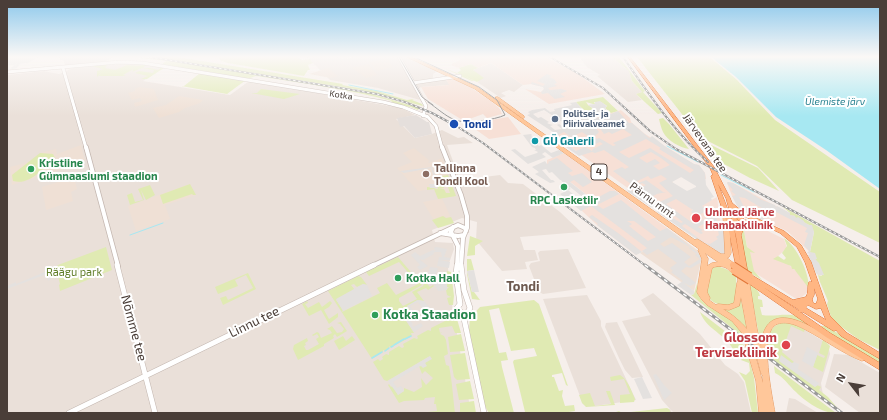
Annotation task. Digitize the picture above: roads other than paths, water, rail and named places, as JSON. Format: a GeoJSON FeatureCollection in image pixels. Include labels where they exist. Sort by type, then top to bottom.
{"type":"FeatureCollection","features":[{"type":"Feature","properties":{"kind":"highway","name":"Järvevana tee"},"geometry":{"type":"LineString","coordinates":[[642,77],[706,164],[726,209],[747,276]]}},
{"type":"Feature","properties":{"kind":"highway","name":"Järvevana tee"},"geometry":{"type":"LineString","coordinates":[[643,77],[708,162],[728,198],[739,236],[747,276]]}},
{"type":"Feature","properties":{"kind":"highway"},"geometry":{"type":"LineString","coordinates":[[728,198],[735,209],[748,217],[782,232],[799,246],[808,262],[826,320],[818,324],[805,318],[800,313],[809,299],[812,288],[799,251],[782,234],[768,228],[743,222],[740,219],[741,216],[748,217]]}},
{"type":"Feature","properties":{"kind":"highway"},"geometry":{"type":"LineString","coordinates":[[739,236],[742,226],[750,224]]}},
{"type":"Feature","properties":{"kind":"highway","name":"Pärnu mnt"},"geometry":{"type":"LineString","coordinates":[[730,266],[802,308],[826,320],[845,335],[880,356]]}},
{"type":"Feature","properties":{"kind":"highway","name":"Pärnu mnt"},"geometry":{"type":"LineString","coordinates":[[747,276],[805,318],[878,366]]}},
{"type":"Feature","properties":{"kind":"highway"},"geometry":{"type":"LineString","coordinates":[[809,299],[810,304],[816,307],[820,306],[820,301]]}},
{"type":"Feature","properties":{"kind":"highway"},"geometry":{"type":"LineString","coordinates":[[793,302],[809,299]]}},
{"type":"Feature","properties":{"kind":"main road","name":"Pärnu mnt"},"geometry":{"type":"LineString","coordinates":[[454,77],[476,88],[511,111],[699,247],[718,258]]}},
{"type":"Feature","properties":{"kind":"main road","name":"Pärnu mnt"},"geometry":{"type":"LineString","coordinates":[[461,77],[473,82],[517,112],[527,121],[730,266]]}},
{"type":"Feature","properties":{"kind":"main road"},"geometry":{"type":"LineString","coordinates":[[511,111],[517,112]]}},
{"type":"Feature","properties":{"kind":"main road"},"geometry":{"type":"LineString","coordinates":[[704,264],[710,260],[725,256],[728,253],[726,209]]}},
{"type":"Feature","properties":{"kind":"main road"},"geometry":{"type":"LineString","coordinates":[[699,247],[705,256],[700,292],[709,304],[727,313],[741,326],[745,332],[771,413]]}},
{"type":"Feature","properties":{"kind":"main road"},"geometry":{"type":"LineString","coordinates":[[730,266],[714,264],[709,267],[704,292],[708,299],[715,305],[729,308],[737,304],[747,276]]}},
{"type":"Feature","properties":{"kind":"main road"},"geometry":{"type":"LineString","coordinates":[[747,276],[763,385]]}},
{"type":"Feature","properties":{"kind":"main road"},"geometry":{"type":"LineString","coordinates":[[764,413],[763,385],[766,334],[772,325],[781,321],[794,322],[806,327],[851,353],[878,366]]}},
{"type":"Feature","properties":{"kind":"street","name":"Nõmme tee"},"geometry":{"type":"LineString","coordinates":[[66,77],[89,165],[94,176],[156,413]]}},
{"type":"Feature","properties":{"kind":"street","name":"Kotka"},"geometry":{"type":"LineString","coordinates":[[228,77],[398,105],[424,115]]}},
{"type":"Feature","properties":{"kind":"street"},"geometry":{"type":"LineString","coordinates":[[410,77],[428,107],[424,115],[431,121],[436,129],[461,195],[466,214],[462,276],[469,311],[464,314]]}},
{"type":"Feature","properties":{"kind":"street"},"geometry":{"type":"LineString","coordinates":[[414,83],[454,77]]}},
{"type":"Feature","properties":{"kind":"street"},"geometry":{"type":"LineString","coordinates":[[466,214],[463,222],[455,226],[450,231],[458,246],[456,274],[460,304],[457,308],[464,314],[484,413]]}},
{"type":"Feature","properties":{"kind":"street"},"geometry":{"type":"LineString","coordinates":[[455,226],[463,227],[465,233]]}},
{"type":"Feature","properties":{"kind":"street","name":"Linnu tee"},"geometry":{"type":"LineString","coordinates":[[68,413],[455,226]]}},
{"type":"Feature","properties":{"kind":"street"},"geometry":{"type":"LineString","coordinates":[[440,233],[459,236],[465,233]]}},
{"type":"Feature","properties":{"kind":"street"},"geometry":{"type":"LineString","coordinates":[[460,304],[468,303]]}},
{"type":"Feature","properties":{"kind":"water","name":"Ülemiste järv"},"geometry":{"type":"Polygon","coordinates":[[[736,77],[880,77],[880,189],[826,150],[776,117],[736,77]]]}},
{"type":"Feature","properties":{"kind":"waterway"},"geometry":{"type":"LineString","coordinates":[[349,85],[393,94]]}},
{"type":"Feature","properties":{"kind":"waterway"},"geometry":{"type":"LineString","coordinates":[[667,146],[698,162]]}},
{"type":"Feature","properties":{"kind":"waterway"},"geometry":{"type":"LineString","coordinates":[[721,175],[754,192]]}},
{"type":"Feature","properties":{"kind":"waterway"},"geometry":{"type":"LineString","coordinates":[[130,235],[163,223]]}},
{"type":"Feature","properties":{"kind":"waterway"},"geometry":{"type":"LineString","coordinates":[[405,339],[411,336]]}},
{"type":"Feature","properties":{"kind":"waterway"},"geometry":{"type":"LineString","coordinates":[[394,345],[404,339]]}},
{"type":"Feature","properties":{"kind":"waterway"},"geometry":{"type":"LineString","coordinates":[[385,351],[389,348]]}},
{"type":"Feature","properties":{"kind":"waterway"},"geometry":{"type":"LineString","coordinates":[[372,358],[382,352]]}},
{"type":"Feature","properties":{"kind":"tram line"},"geometry":{"type":"LineString","coordinates":[[410,77],[422,97],[433,105]]}},
{"type":"Feature","properties":{"kind":"tram line"},"geometry":{"type":"LineString","coordinates":[[428,102],[448,116],[460,121],[480,121],[505,115],[497,100],[479,87],[456,77]]}},
{"type":"Feature","properties":{"kind":"railway"},"geometry":{"type":"LineString","coordinates":[[270,77],[377,94],[405,102],[432,113],[483,143],[646,266]]}},
{"type":"Feature","properties":{"kind":"railway"},"geometry":{"type":"LineString","coordinates":[[584,77],[603,88],[650,131],[676,149],[880,257]]}},
{"type":"Feature","properties":{"kind":"railway"},"geometry":{"type":"LineString","coordinates":[[637,77],[673,125],[708,162]]}},
{"type":"Feature","properties":{"kind":"railway"},"geometry":{"type":"LineString","coordinates":[[645,265],[842,413]]}},
{"type":"Feature","properties":{"kind":"place","name":"Politsei- ja Piirivalveamet"},"geometry":{"type":"Point","coordinates":[555,119]}},
{"type":"Feature","properties":{"kind":"place","name":"Tondi"},"geometry":{"type":"Point","coordinates":[454,124]}},
{"type":"Feature","properties":{"kind":"place","name":"GÜ Galerii"},"geometry":{"type":"Point","coordinates":[535,141]}},
{"type":"Feature","properties":{"kind":"place","name":"Kristiine Gümnaasiumi staadion"},"geometry":{"type":"Point","coordinates":[31,169]}},
{"type":"Feature","properties":{"kind":"place","name":"Tallinna Tondi Kool"},"geometry":{"type":"Point","coordinates":[426,174]}},
{"type":"Feature","properties":{"kind":"place","name":"RPC Lasketiir"},"geometry":{"type":"Point","coordinates":[564,187]}},
{"type":"Feature","properties":{"kind":"place","name":"Unimed Järve Hambakliinik"},"geometry":{"type":"Point","coordinates":[696,218]}},
{"type":"Feature","properties":{"kind":"place","name":"Kotka Hall"},"geometry":{"type":"Point","coordinates":[398,278]}},
{"type":"Feature","properties":{"kind":"place","name":"Kotka Staadion"},"geometry":{"type":"Point","coordinates":[375,315]}},
{"type":"Feature","properties":{"kind":"place","name":"Glossom Tervisekliinik"},"geometry":{"type":"Point","coordinates":[786,345]}},
{"type":"Feature","properties":{"kind":"district","name":"Tondi"},"geometry":{"type":"Point","coordinates":[523,287]}},
{"type":"Feature","properties":{"kind":"park label","name":"Räägu park"},"geometry":{"type":"Point","coordinates":[74,272]}}]}
